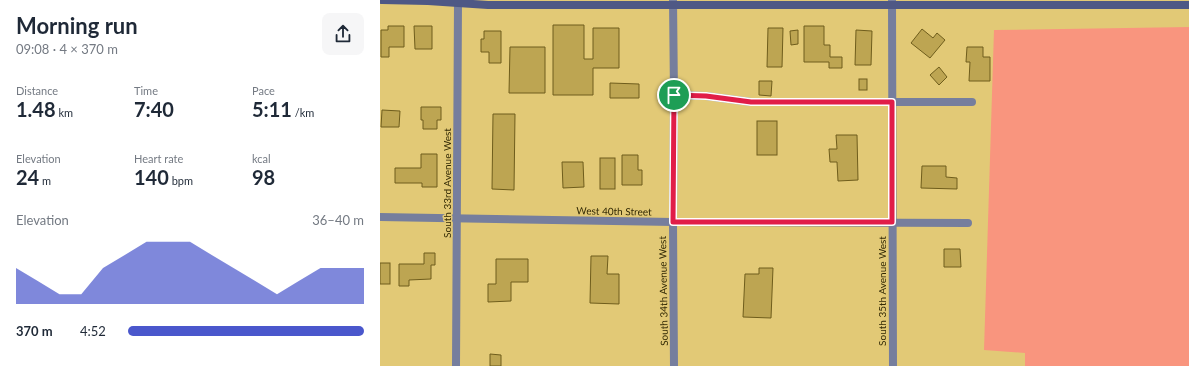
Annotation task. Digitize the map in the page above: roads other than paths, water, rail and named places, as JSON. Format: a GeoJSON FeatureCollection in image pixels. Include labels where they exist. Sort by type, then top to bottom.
{"type":"FeatureCollection","features":[{"type":"Feature","properties":{"kind":"main road"},"geometry":{"type":"LineString","coordinates":[[382,0],[458,1],[488,5],[673,2],[892,2],[1189,5]]}},
{"type":"Feature","properties":{"kind":"street","name":"South 33rd Avenue West"},"geometry":{"type":"LineString","coordinates":[[456,366],[458,1]]}},
{"type":"Feature","properties":{"kind":"street","name":"South 34th Avenue West"},"geometry":{"type":"LineString","coordinates":[[673,2],[674,366]]}},
{"type":"Feature","properties":{"kind":"street","name":"South 35th Avenue West"},"geometry":{"type":"LineString","coordinates":[[892,2],[892,366]]}},
{"type":"Feature","properties":{"kind":"street"},"geometry":{"type":"LineString","coordinates":[[674,95],[706,96],[751,102],[972,102]]}},
{"type":"Feature","properties":{"kind":"street","name":"West 40th Street"},"geometry":{"type":"LineString","coordinates":[[380,217],[673,222],[968,223]]}}]}
